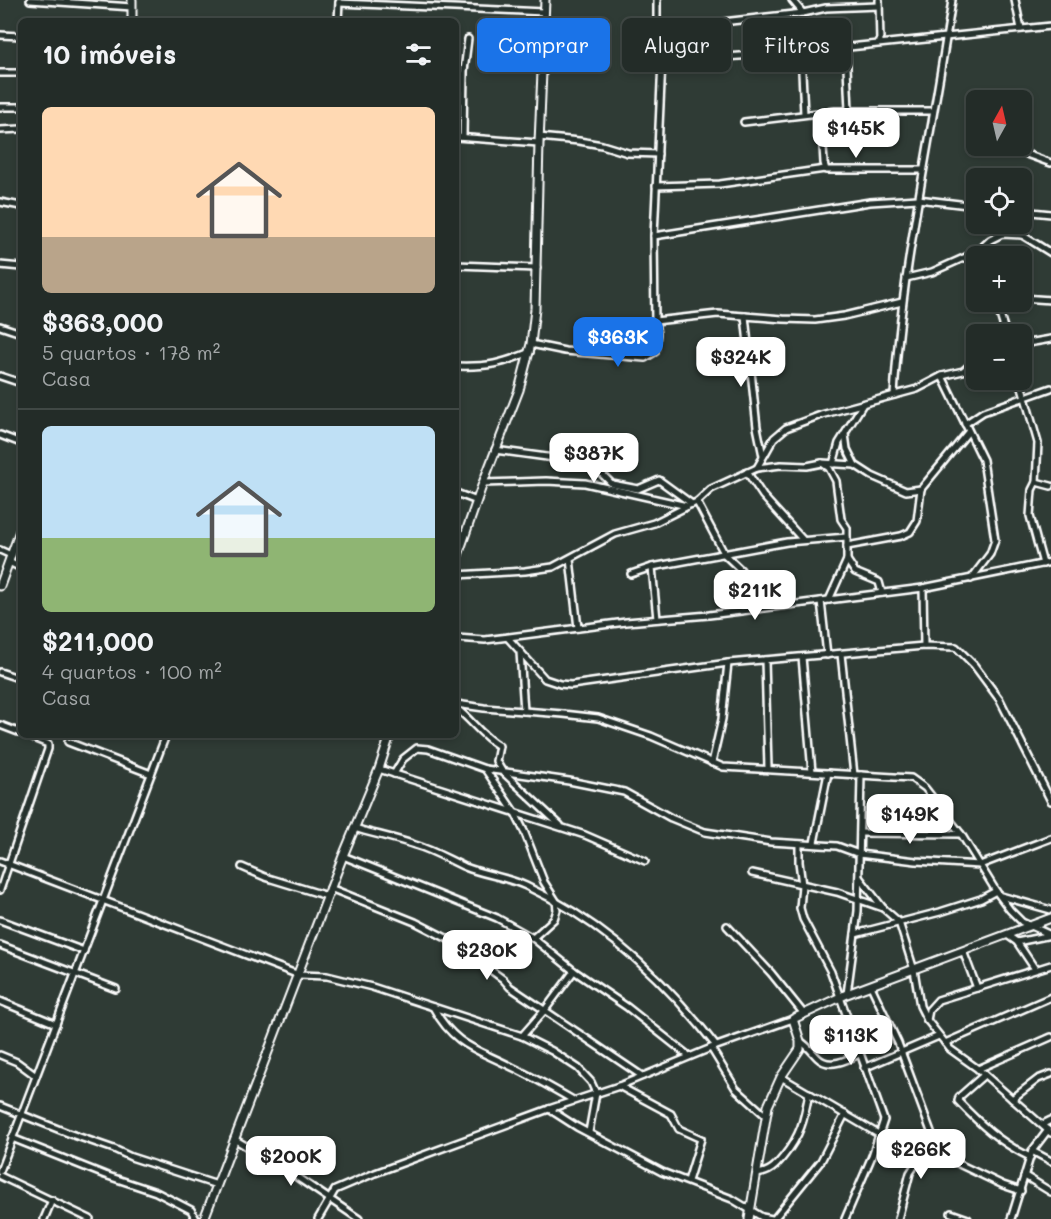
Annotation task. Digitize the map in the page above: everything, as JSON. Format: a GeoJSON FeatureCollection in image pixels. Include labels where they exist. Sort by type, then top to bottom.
{"type":"FeatureCollection","features":[{"type":"Feature","properties":{"kind":"street"},"geometry":{"type":"LineString","coordinates":[[30,0],[132,4]]}},
{"type":"Feature","properties":{"kind":"street"},"geometry":{"type":"LineString","coordinates":[[459,552],[519,390],[531,348],[537,268],[539,140],[545,0]]}},
{"type":"Feature","properties":{"kind":"street"},"geometry":{"type":"LineString","coordinates":[[657,0],[657,18]]}},
{"type":"Feature","properties":{"kind":"street"},"geometry":{"type":"LineString","coordinates":[[792,0],[802,13]]}},
{"type":"Feature","properties":{"kind":"street"},"geometry":{"type":"LineString","coordinates":[[894,395],[902,302],[922,170],[952,0]]}},
{"type":"Feature","properties":{"kind":"street"},"geometry":{"type":"LineString","coordinates":[[1015,0],[1021,29]]}},
{"type":"Feature","properties":{"kind":"street"},"geometry":{"type":"LineString","coordinates":[[338,18],[339,1],[544,12]]}},
{"type":"Feature","properties":{"kind":"street"},"geometry":{"type":"LineString","coordinates":[[731,21],[879,3],[880,42]]}},
{"type":"Feature","properties":{"kind":"street"},"geometry":{"type":"LineString","coordinates":[[851,45],[947,38],[1051,26]]}},
{"type":"Feature","properties":{"kind":"street"},"geometry":{"type":"LineString","coordinates":[[0,35],[18,36]]}},
{"type":"Feature","properties":{"kind":"street"},"geometry":{"type":"LineString","coordinates":[[468,39],[459,137],[579,141],[628,153],[658,154]]}},
{"type":"Feature","properties":{"kind":"street"},"geometry":{"type":"LineString","coordinates":[[459,366],[484,367],[505,363],[531,348],[645,358],[655,352],[657,344],[654,236],[662,72]]}},
{"type":"Feature","properties":{"kind":"street"},"geometry":{"type":"LineString","coordinates":[[802,72],[804,114]]}},
{"type":"Feature","properties":{"kind":"street"},"geometry":{"type":"LineString","coordinates":[[847,72],[849,110]]}},
{"type":"Feature","properties":{"kind":"street"},"geometry":{"type":"LineString","coordinates":[[0,73],[18,73]]}},
{"type":"Feature","properties":{"kind":"street"},"geometry":{"type":"LineString","coordinates":[[0,107],[18,107]]}},
{"type":"Feature","properties":{"kind":"street"},"geometry":{"type":"LineString","coordinates":[[744,122],[849,110],[933,111]]}},
{"type":"Feature","properties":{"kind":"street"},"geometry":{"type":"LineString","coordinates":[[821,114],[825,169]]}},
{"type":"Feature","properties":{"kind":"street"},"geometry":{"type":"LineString","coordinates":[[0,130],[18,129]]}},
{"type":"Feature","properties":{"kind":"street"},"geometry":{"type":"LineString","coordinates":[[1031,156],[1051,164]]}},
{"type":"Feature","properties":{"kind":"street"},"geometry":{"type":"LineString","coordinates":[[656,186],[720,184],[825,169],[922,170]]}},
{"type":"Feature","properties":{"kind":"street"},"geometry":{"type":"LineString","coordinates":[[654,236],[870,202],[918,198],[966,205]]}},
{"type":"Feature","properties":{"kind":"street"},"geometry":{"type":"LineString","coordinates":[[0,202],[18,205]]}},
{"type":"Feature","properties":{"kind":"street"},"geometry":{"type":"LineString","coordinates":[[1032,212],[1051,214]]}},
{"type":"Feature","properties":{"kind":"street"},"geometry":{"type":"LineString","coordinates":[[985,246],[990,240],[1002,234],[1022,235],[1051,253]]}},
{"type":"Feature","properties":{"kind":"street"},"geometry":{"type":"LineString","coordinates":[[906,278],[932,272],[966,259]]}},
{"type":"Feature","properties":{"kind":"street"},"geometry":{"type":"LineString","coordinates":[[0,265],[18,267]]}},
{"type":"Feature","properties":{"kind":"street"},"geometry":{"type":"LineString","coordinates":[[459,265],[537,268]]}},
{"type":"Feature","properties":{"kind":"street"},"geometry":{"type":"LineString","coordinates":[[1032,299],[1051,300]]}},
{"type":"Feature","properties":{"kind":"street"},"geometry":{"type":"LineString","coordinates":[[655,321],[712,314],[815,320],[844,316],[902,302]]}},
{"type":"Feature","properties":{"kind":"street"},"geometry":{"type":"LineString","coordinates":[[745,315],[755,413],[763,456]]}},
{"type":"Feature","properties":{"kind":"street"},"geometry":{"type":"LineString","coordinates":[[0,326],[18,332]]}},
{"type":"Feature","properties":{"kind":"street"},"geometry":{"type":"LineString","coordinates":[[1032,342],[1051,339]]}},
{"type":"Feature","properties":{"kind":"street"},"geometry":{"type":"LineString","coordinates":[[757,468],[774,438],[786,428],[821,415],[924,387],[942,376],[966,368]]}},
{"type":"Feature","properties":{"kind":"street"},"geometry":{"type":"LineString","coordinates":[[0,376],[18,382]]}},
{"type":"Feature","properties":{"kind":"street"},"geometry":{"type":"LineString","coordinates":[[942,376],[983,460],[995,540],[990,554],[971,579]]}},
{"type":"Feature","properties":{"kind":"street"},"geometry":{"type":"LineString","coordinates":[[965,424],[983,412],[1051,388]]}},
{"type":"Feature","properties":{"kind":"street"},"geometry":{"type":"LineString","coordinates":[[1023,390],[1038,442],[1036,482],[1032,490],[1030,516],[1043,564]]}},
{"type":"Feature","properties":{"kind":"street"},"geometry":{"type":"LineString","coordinates":[[833,464],[839,443],[863,404]]}},
{"type":"Feature","properties":{"kind":"street"},"geometry":{"type":"LineString","coordinates":[[847,546],[901,536],[910,532],[917,521],[921,489],[969,432]]}},
{"type":"Feature","properties":{"kind":"street"},"geometry":{"type":"LineString","coordinates":[[0,435],[18,442]]}},
{"type":"Feature","properties":{"kind":"street"},"geometry":{"type":"LineString","coordinates":[[845,435],[847,449],[855,465]]}},
{"type":"Feature","properties":{"kind":"street"},"geometry":{"type":"LineString","coordinates":[[495,450],[591,463],[612,484],[638,489],[659,480],[692,504],[725,555],[741,570],[748,610]]}},
{"type":"Feature","properties":{"kind":"street"},"geometry":{"type":"LineString","coordinates":[[459,575],[553,567],[615,534],[654,523],[692,504],[711,489],[757,468],[781,465],[807,466],[822,463],[855,465],[872,476],[906,490],[921,489]]}},
{"type":"Feature","properties":{"kind":"street"},"geometry":{"type":"LineString","coordinates":[[822,463],[829,468],[836,481],[841,519],[847,528],[847,560],[830,600]]}},
{"type":"Feature","properties":{"kind":"street"},"geometry":{"type":"LineString","coordinates":[[747,472],[763,496],[803,540]]}},
{"type":"Feature","properties":{"kind":"street"},"geometry":{"type":"LineString","coordinates":[[1036,482],[1051,486]]}},
{"type":"Feature","properties":{"kind":"street"},"geometry":{"type":"LineString","coordinates":[[483,483],[585,483],[692,504]]}},
{"type":"Feature","properties":{"kind":"street"},"geometry":{"type":"LineString","coordinates":[[459,494],[477,501]]}},
{"type":"Feature","properties":{"kind":"street"},"geometry":{"type":"LineString","coordinates":[[0,586],[18,536]]}},
{"type":"Feature","properties":{"kind":"street"},"geometry":{"type":"LineString","coordinates":[[631,574],[652,567],[803,540],[847,537]]}},
{"type":"Feature","properties":{"kind":"street"},"geometry":{"type":"LineString","coordinates":[[0,550],[18,565]]}},
{"type":"Feature","properties":{"kind":"street"},"geometry":{"type":"LineString","coordinates":[[570,559],[578,628]]}},
{"type":"Feature","properties":{"kind":"street"},"geometry":{"type":"LineString","coordinates":[[847,560],[855,572],[880,584],[882,593]]}},
{"type":"Feature","properties":{"kind":"street"},"geometry":{"type":"LineString","coordinates":[[459,638],[485,640],[508,638],[923,588],[1051,561]]}},
{"type":"Feature","properties":{"kind":"street"},"geometry":{"type":"LineString","coordinates":[[652,567],[657,620]]}},
{"type":"Feature","properties":{"kind":"street"},"geometry":{"type":"LineString","coordinates":[[923,588],[924,646]]}},
{"type":"Feature","properties":{"kind":"street"},"geometry":{"type":"LineString","coordinates":[[821,601],[827,656]]}},
{"type":"Feature","properties":{"kind":"street"},"geometry":{"type":"LineString","coordinates":[[508,638],[545,679],[560,684],[603,681],[728,663],[924,646],[953,646],[959,648],[974,665],[1000,700],[1051,801]]}},
{"type":"Feature","properties":{"kind":"street"},"geometry":{"type":"LineString","coordinates":[[520,652],[524,711]]}},
{"type":"Feature","properties":{"kind":"street"},"geometry":{"type":"LineString","coordinates":[[841,654],[854,774]]}},
{"type":"Feature","properties":{"kind":"street"},"geometry":{"type":"LineString","coordinates":[[802,657],[812,772]]}},
{"type":"Feature","properties":{"kind":"street"},"geometry":{"type":"LineString","coordinates":[[765,660],[768,768]]}},
{"type":"Feature","properties":{"kind":"street"},"geometry":{"type":"LineString","coordinates":[[712,763],[722,719],[728,663]]}},
{"type":"Feature","properties":{"kind":"street"},"geometry":{"type":"LineString","coordinates":[[0,672],[18,679]]}},
{"type":"Feature","properties":{"kind":"street"},"geometry":{"type":"LineString","coordinates":[[459,706],[598,718],[651,735],[712,763],[732,768],[768,768],[911,778],[916,780],[961,834],[1010,910],[1028,925],[1051,935]]}},
{"type":"Feature","properties":{"kind":"street"},"geometry":{"type":"LineString","coordinates":[[459,709],[484,737],[499,746],[496,762],[502,771],[564,828]]}},
{"type":"Feature","properties":{"kind":"street"},"geometry":{"type":"LineString","coordinates":[[0,725],[18,732]]}},
{"type":"Feature","properties":{"kind":"street"},"geometry":{"type":"LineString","coordinates":[[0,890],[48,749],[48,744],[33,738]]}},
{"type":"Feature","properties":{"kind":"street"},"geometry":{"type":"LineString","coordinates":[[0,1171],[165,738]]}},
{"type":"Feature","properties":{"kind":"street"},"geometry":{"type":"LineString","coordinates":[[204,1219],[389,738]]}},
{"type":"Feature","properties":{"kind":"street"},"geometry":{"type":"LineString","coordinates":[[68,742],[150,774]]}},
{"type":"Feature","properties":{"kind":"street"},"geometry":{"type":"LineString","coordinates":[[394,774],[403,759],[417,748],[428,749],[485,769],[585,783],[624,792],[671,818],[705,832],[799,844],[813,843],[845,847],[859,854],[916,861],[980,865],[1051,838]]}},
{"type":"Feature","properties":{"kind":"street"},"geometry":{"type":"LineString","coordinates":[[379,769],[564,828],[645,861]]}},
{"type":"Feature","properties":{"kind":"street"},"geometry":{"type":"LineString","coordinates":[[485,769],[515,813],[544,882],[556,901],[557,910],[554,919],[533,938]]}},
{"type":"Feature","properties":{"kind":"street"},"geometry":{"type":"LineString","coordinates":[[813,843],[828,773]]}},
{"type":"Feature","properties":{"kind":"street"},"geometry":{"type":"LineString","coordinates":[[844,996],[855,934],[858,899],[861,775]]}},
{"type":"Feature","properties":{"kind":"street"},"geometry":{"type":"LineString","coordinates":[[354,828],[417,845],[467,867],[523,885],[556,901],[617,943],[643,966],[713,1047],[736,1089],[766,1116]]}},
{"type":"Feature","properties":{"kind":"street"},"geometry":{"type":"LineString","coordinates":[[860,833],[961,834]]}},
{"type":"Feature","properties":{"kind":"street"},"geometry":{"type":"LineString","coordinates":[[799,844],[802,885],[800,898],[803,919],[844,996],[859,1054],[884,1120],[845,1219]]}},
{"type":"Feature","properties":{"kind":"street"},"geometry":{"type":"LineString","coordinates":[[343,856],[496,918],[533,938],[689,1056]]}},
{"type":"Feature","properties":{"kind":"street"},"geometry":{"type":"LineString","coordinates":[[0,861],[299,975],[327,976],[372,987],[522,1036],[552,1051],[585,1074],[596,1094],[589,1132]]}},
{"type":"Feature","properties":{"kind":"street"},"geometry":{"type":"LineString","coordinates":[[242,867],[265,877],[327,896]]}},
{"type":"Feature","properties":{"kind":"street"},"geometry":{"type":"LineString","coordinates":[[752,873],[858,899],[883,908]]}},
{"type":"Feature","properties":{"kind":"street"},"geometry":{"type":"LineString","coordinates":[[859,877],[883,908],[899,922],[914,969],[916,990],[927,1020],[945,1043],[1049,1131],[1031,1154],[1011,1219]]}},
{"type":"Feature","properties":{"kind":"street"},"geometry":{"type":"LineString","coordinates":[[330,888],[415,922],[448,939],[503,979],[510,987],[642,1076]]}},
{"type":"Feature","properties":{"kind":"street"},"geometry":{"type":"LineString","coordinates":[[855,934],[999,894],[1051,910]]}},
{"type":"Feature","properties":{"kind":"street"},"geometry":{"type":"LineString","coordinates":[[318,1219],[338,1188],[573,1100],[619,1086],[689,1056],[793,1019],[844,996],[1051,918]]}},
{"type":"Feature","properties":{"kind":"street"},"geometry":{"type":"LineString","coordinates":[[0,920],[84,951]]}},
{"type":"Feature","properties":{"kind":"street"},"geometry":{"type":"LineString","coordinates":[[727,926],[771,973],[804,1014]]}},
{"type":"Feature","properties":{"kind":"street"},"geometry":{"type":"LineString","coordinates":[[1007,934],[1017,942],[1035,969]]}},
{"type":"Feature","properties":{"kind":"street"},"geometry":{"type":"LineString","coordinates":[[1017,942],[1051,935]]}},
{"type":"Feature","properties":{"kind":"street"},"geometry":{"type":"LineString","coordinates":[[0,945],[116,989]]}},
{"type":"Feature","properties":{"kind":"street"},"geometry":{"type":"LineString","coordinates":[[963,951],[977,988]]}},
{"type":"Feature","properties":{"kind":"street"},"geometry":{"type":"LineString","coordinates":[[927,1020],[929,1010],[938,1000],[1051,964]]}},
{"type":"Feature","properties":{"kind":"street"},"geometry":{"type":"LineString","coordinates":[[522,1036],[546,1010],[574,971]]}},
{"type":"Feature","properties":{"kind":"street"},"geometry":{"type":"LineString","coordinates":[[871,986],[933,1137],[953,1160],[961,1165],[1021,1191]]}},
{"type":"Feature","properties":{"kind":"street"},"geometry":{"type":"LineString","coordinates":[[945,1043],[1051,997]]}},
{"type":"Feature","properties":{"kind":"street"},"geometry":{"type":"LineString","coordinates":[[0,1001],[56,1024]]}},
{"type":"Feature","properties":{"kind":"street"},"geometry":{"type":"LineString","coordinates":[[433,1007],[444,1026],[460,1040],[485,1056],[509,1065],[573,1100]]}},
{"type":"Feature","properties":{"kind":"street"},"geometry":{"type":"LineString","coordinates":[[749,1219],[768,1106],[781,1077],[800,1049],[800,1041],[793,1019]]}},
{"type":"Feature","properties":{"kind":"street"},"geometry":{"type":"LineString","coordinates":[[864,1068],[939,1036]]}},
{"type":"Feature","properties":{"kind":"street"},"geometry":{"type":"LineString","coordinates":[[978,1069],[1051,1037]]}},
{"type":"Feature","properties":{"kind":"street"},"geometry":{"type":"LineString","coordinates":[[800,1041],[812,1049],[817,1057],[828,1062],[843,1062],[859,1054]]}},
{"type":"Feature","properties":{"kind":"street"},"geometry":{"type":"LineString","coordinates":[[0,1054],[17,1062],[36,1076]]}},
{"type":"Feature","properties":{"kind":"street"},"geometry":{"type":"LineString","coordinates":[[1012,1098],[1038,1079],[1051,1074]]}},
{"type":"Feature","properties":{"kind":"street"},"geometry":{"type":"LineString","coordinates":[[984,1075],[959,1097],[958,1101],[986,1131],[1011,1147],[1051,1161]]}},
{"type":"Feature","properties":{"kind":"street"},"geometry":{"type":"LineString","coordinates":[[781,1077],[880,1135]]}},
{"type":"Feature","properties":{"kind":"street"},"geometry":{"type":"LineString","coordinates":[[619,1086],[671,1114],[679,1129],[701,1139],[688,1181]]}},
{"type":"Feature","properties":{"kind":"street"},"geometry":{"type":"LineString","coordinates":[[757,1174],[766,1173],[775,1167],[798,1137],[809,1093]]}},
{"type":"Feature","properties":{"kind":"street"},"geometry":{"type":"LineString","coordinates":[[0,1106],[131,1157],[217,1185]]}},
{"type":"Feature","properties":{"kind":"street"},"geometry":{"type":"LineString","coordinates":[[756,1109],[768,1106]]}},
{"type":"Feature","properties":{"kind":"street"},"geometry":{"type":"LineString","coordinates":[[549,1109],[650,1166],[732,1199],[762,1217],[773,1219],[821,1161],[845,1114]]}},
{"type":"Feature","properties":{"kind":"street"},"geometry":{"type":"LineString","coordinates":[[1043,1124],[1051,1120]]}},
{"type":"Feature","properties":{"kind":"street"},"geometry":{"type":"LineString","coordinates":[[898,1219],[910,1173],[933,1137]]}},
{"type":"Feature","properties":{"kind":"street"},"geometry":{"type":"LineString","coordinates":[[12,1138],[156,1192],[191,1210],[196,1219]]}},
{"type":"Feature","properties":{"kind":"street"},"geometry":{"type":"LineString","coordinates":[[234,1139],[359,1219]]}},
{"type":"Feature","properties":{"kind":"street"},"geometry":{"type":"LineString","coordinates":[[0,1176],[90,1219]]}},
{"type":"Feature","properties":{"kind":"street"},"geometry":{"type":"LineString","coordinates":[[1025,1176],[1051,1192]]}},
{"type":"Feature","properties":{"kind":"street"},"geometry":{"type":"LineString","coordinates":[[44,1219],[52,1200]]}},
{"type":"Feature","properties":{"kind":"street"},"geometry":{"type":"LineString","coordinates":[[951,1213],[968,1219]]}}]}
